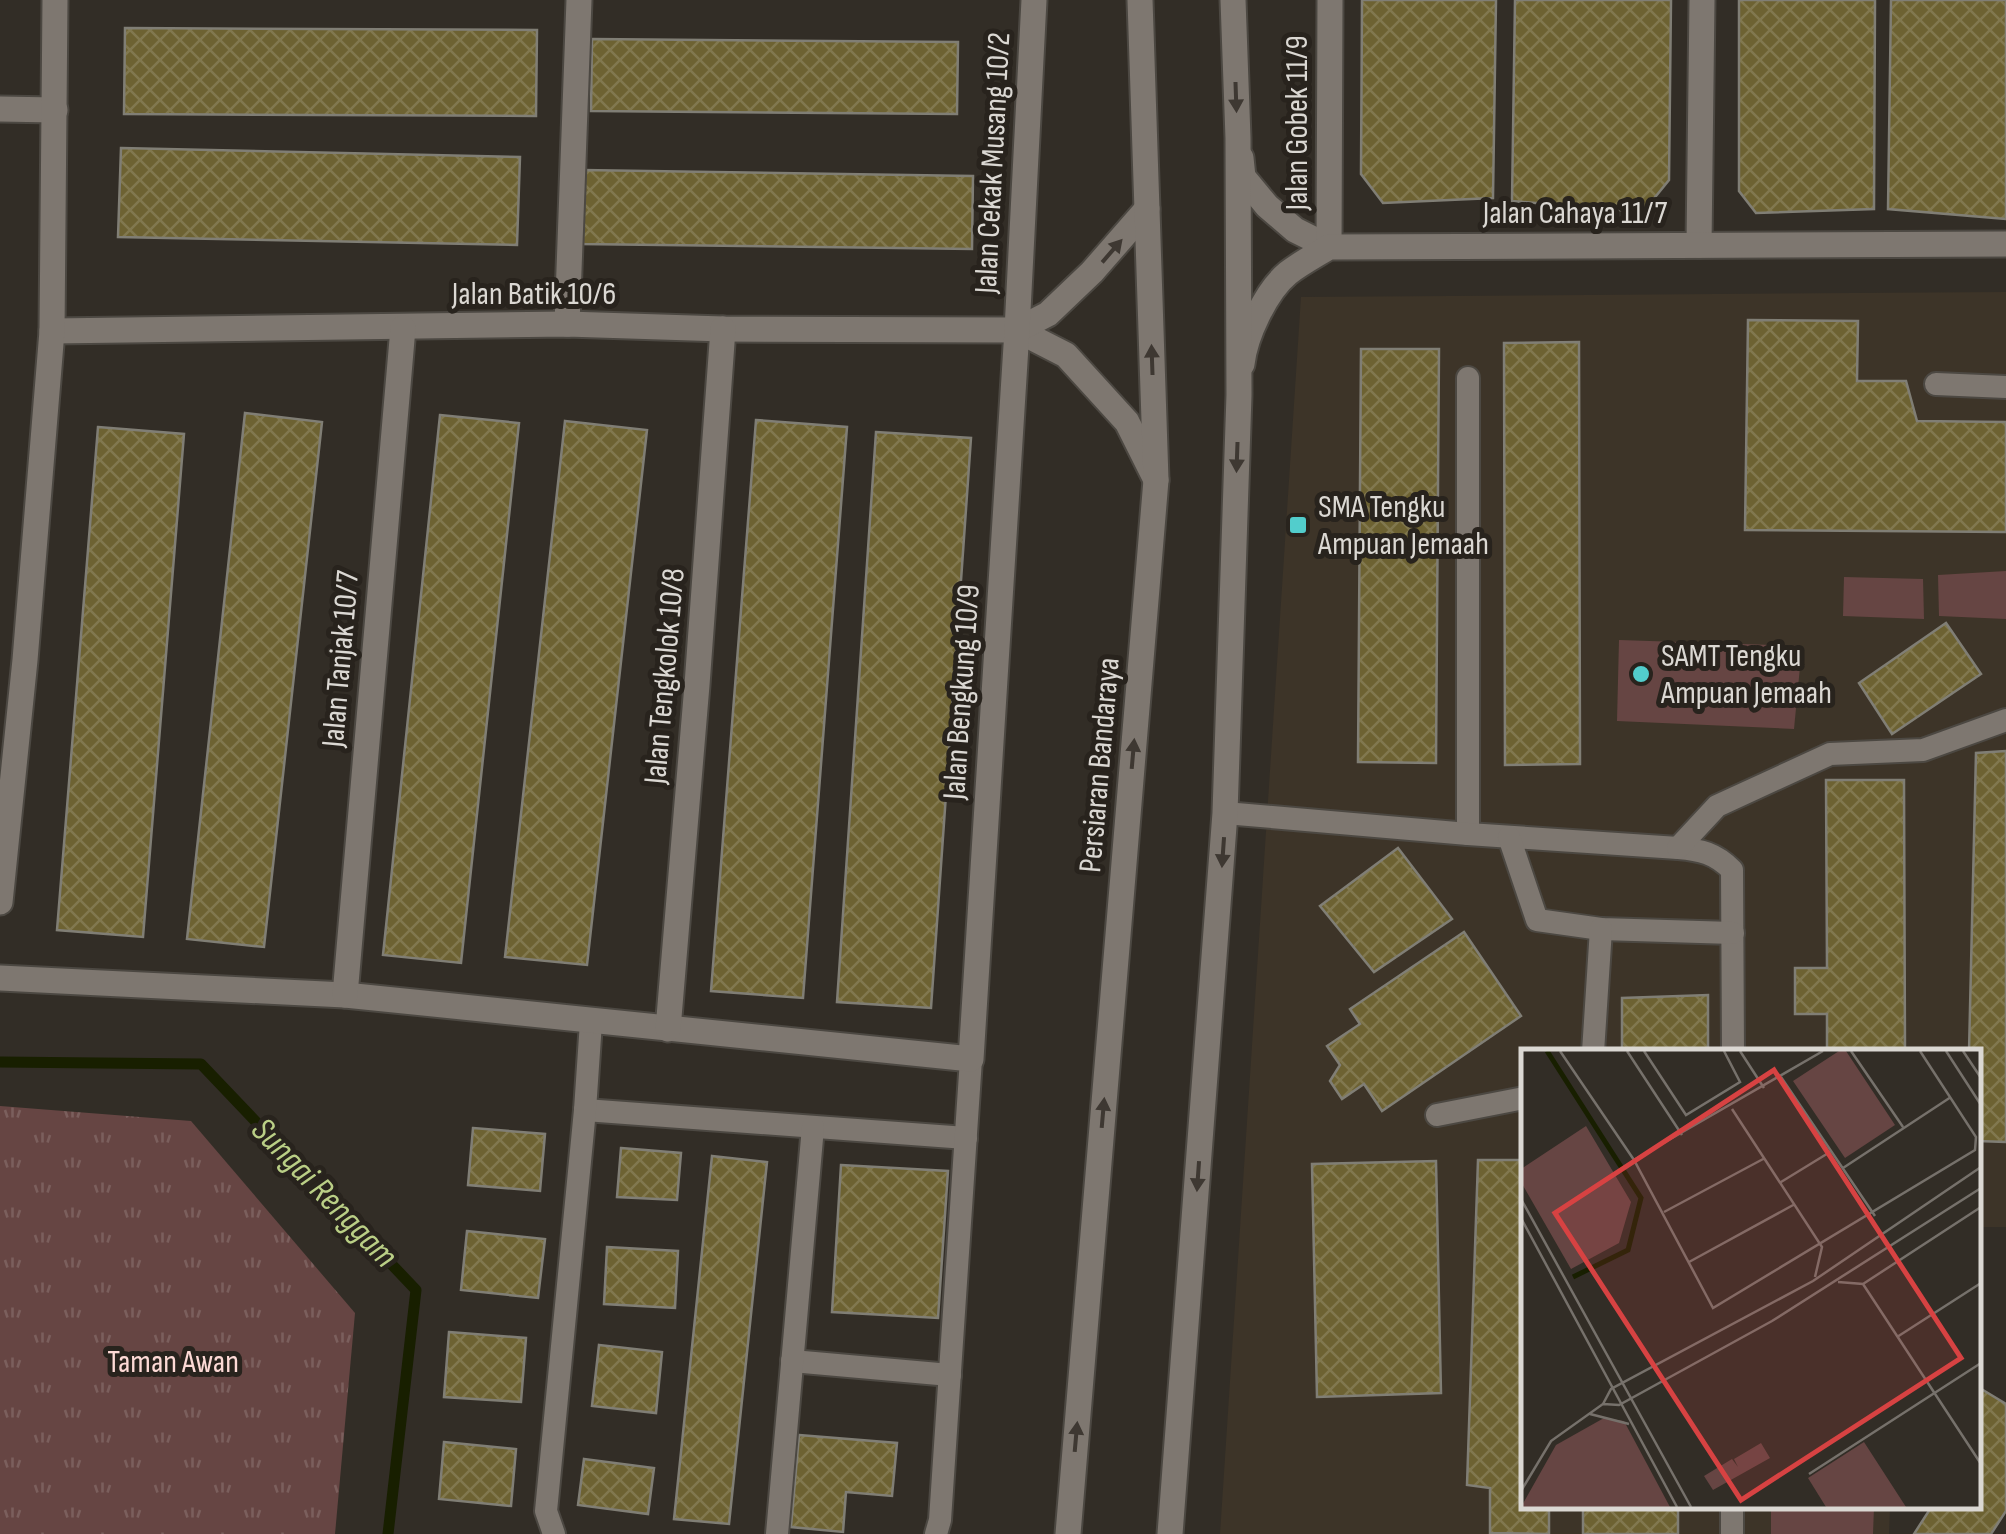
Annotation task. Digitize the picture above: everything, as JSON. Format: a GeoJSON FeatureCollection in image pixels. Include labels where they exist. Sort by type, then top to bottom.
{"type":"FeatureCollection","features":[{"type":"Feature","properties":{"kind":"street"},"geometry":{"type":"LineString","coordinates":[[0,902],[13,660],[52,331],[55,0]]}},
{"type":"Feature","properties":{"kind":"street"},"geometry":{"type":"LineString","coordinates":[[568,324],[578,0]]}},
{"type":"Feature","properties":{"kind":"street","name":"Jalan Cekak Musang 10/2"},"geometry":{"type":"LineString","coordinates":[[1017,330],[1034,0]]}},
{"type":"Feature","properties":{"kind":"street","name":"Persiaran Bandaraya"},"geometry":{"type":"LineString","coordinates":[[1068,1534],[1156,480],[1140,0]]}},
{"type":"Feature","properties":{"kind":"street"},"geometry":{"type":"LineString","coordinates":[[1170,1534],[1226,813],[1238,395],[1238,138],[1233,0]]}},
{"type":"Feature","properties":{"kind":"street","name":"Jalan Gobek 11/9"},"geometry":{"type":"LineString","coordinates":[[1329,247],[1330,0]]}},
{"type":"Feature","properties":{"kind":"street"},"geometry":{"type":"LineString","coordinates":[[1700,245],[1702,0]]}},
{"type":"Feature","properties":{"kind":"street"},"geometry":{"type":"LineString","coordinates":[[0,109],[55,110]]}},
{"type":"Feature","properties":{"kind":"street"},"geometry":{"type":"LineString","coordinates":[[1238,138],[1243,177],[1267,206],[1296,230],[1329,247]]}},
{"type":"Feature","properties":{"kind":"street"},"geometry":{"type":"LineString","coordinates":[[1017,330],[1059,304],[1148,210]]}},
{"type":"Feature","properties":{"kind":"street","name":"Jalan Cahaya 11/7"},"geometry":{"type":"LineString","coordinates":[[1329,247],[2006,244]]}},
{"type":"Feature","properties":{"kind":"street"},"geometry":{"type":"LineString","coordinates":[[1238,395],[1243,352],[1262,305],[1286,274],[1329,247]]}},
{"type":"Feature","properties":{"kind":"street","name":"Jalan Batik 10/6"},"geometry":{"type":"LineString","coordinates":[[52,331],[568,324],[1017,330],[1066,355],[1127,422],[1156,480]]}},
{"type":"Feature","properties":{"kind":"street","name":"Jalan Tanjak 10/7"},"geometry":{"type":"LineString","coordinates":[[344,995],[402,328]]}},
{"type":"Feature","properties":{"kind":"street","name":"Jalan Tengkolok 10/8"},"geometry":{"type":"LineString","coordinates":[[668,1029],[724,329]]}},
{"type":"Feature","properties":{"kind":"street","name":"Jalan Bengkung 10/9"},"geometry":{"type":"LineString","coordinates":[[971,1058],[1017,330]]}},
{"type":"Feature","properties":{"kind":"street"},"geometry":{"type":"LineString","coordinates":[[0,978],[344,995],[971,1058]]}},
{"type":"Feature","properties":{"kind":"lane"},"geometry":{"type":"LineString","coordinates":[[1468,378],[1468,834]]}},
{"type":"Feature","properties":{"kind":"lane"},"geometry":{"type":"LineString","coordinates":[[1936,384],[2006,387]]}},
{"type":"Feature","properties":{"kind":"lane"},"geometry":{"type":"LineString","coordinates":[[1678,848],[1718,806],[1830,754],[1923,750],[2006,720]]}},
{"type":"Feature","properties":{"kind":"lane"},"geometry":{"type":"LineString","coordinates":[[1226,813],[1678,848],[1720,858],[1732,870],[1733,1049]]}},
{"type":"Feature","properties":{"kind":"lane"},"geometry":{"type":"LineString","coordinates":[[1509,837],[1537,920],[1601,929],[1733,932]]}},
{"type":"Feature","properties":{"kind":"lane"},"geometry":{"type":"LineString","coordinates":[[1593,1049],[1601,929]]}},
{"type":"Feature","properties":{"kind":"lane"},"geometry":{"type":"LineString","coordinates":[[554,1534],[546,1511],[591,1022]]}},
{"type":"Feature","properties":{"kind":"lane"},"geometry":{"type":"LineString","coordinates":[[936,1534],[971,1058]]}},
{"type":"Feature","properties":{"kind":"lane"},"geometry":{"type":"LineString","coordinates":[[1437,1115],[1521,1099]]}},
{"type":"Feature","properties":{"kind":"lane"},"geometry":{"type":"LineString","coordinates":[[585,1110],[966,1138]]}},
{"type":"Feature","properties":{"kind":"lane"},"geometry":{"type":"LineString","coordinates":[[776,1534],[813,1127]]}},
{"type":"Feature","properties":{"kind":"lane"},"geometry":{"type":"LineString","coordinates":[[792,1361],[950,1376]]}},
{"type":"Feature","properties":{"kind":"shaded area","name":"SAMT Tengku Ampuan Jemaah"},"geometry":{"type":"Polygon","coordinates":[[[2006,292],[2006,1227],[1981,1227],[1981,1049],[1521,1049],[1521,1509],[1890,1509],[1889,1534],[1220,1534],[1301,297],[2006,292]]]}},
{"type":"Feature","properties":{"kind":"green space"},"geometry":{"type":"Polygon","coordinates":[[[2006,571],[2006,619],[1939,616],[1938,575],[2006,571]]]}},
{"type":"Feature","properties":{"kind":"green space"},"geometry":{"type":"Polygon","coordinates":[[[1844,577],[1923,579],[1924,619],[1843,616],[1844,577]]]}},
{"type":"Feature","properties":{"kind":"green space"},"geometry":{"type":"Polygon","coordinates":[[[1619,640],[1802,646],[1794,729],[1617,721],[1619,640]]]}},
{"type":"Feature","properties":{"kind":"green space","name":"Taman Awan"},"geometry":{"type":"Polygon","coordinates":[[[0,1106],[191,1121],[355,1313],[335,1534],[0,1534],[0,1106]]]}},
{"type":"Feature","properties":{"kind":"green space"},"geometry":{"type":"Polygon","coordinates":[[[1771,1509],[1874,1509],[1873,1534],[1771,1534],[1771,1509]]]}},
{"type":"Feature","properties":{"kind":"building"},"geometry":{"type":"Polygon","coordinates":[[[1362,0],[1496,0],[1493,198],[1383,203],[1361,174],[1362,0]]]}},
{"type":"Feature","properties":{"kind":"building"},"geometry":{"type":"Polygon","coordinates":[[[1515,0],[1671,0],[1669,180],[1643,212],[1512,201],[1515,0]]]}},
{"type":"Feature","properties":{"kind":"building"},"geometry":{"type":"Polygon","coordinates":[[[1739,0],[1875,0],[1874,209],[1756,213],[1739,191],[1739,0]]]}},
{"type":"Feature","properties":{"kind":"building"},"geometry":{"type":"Polygon","coordinates":[[[1891,0],[2006,0],[2006,219],[1888,209],[1891,0]]]}},
{"type":"Feature","properties":{"kind":"building"},"geometry":{"type":"Polygon","coordinates":[[[125,28],[537,30],[536,116],[124,114],[125,28]]]}},
{"type":"Feature","properties":{"kind":"building"},"geometry":{"type":"Polygon","coordinates":[[[592,39],[958,42],[957,114],[591,111],[592,39]]]}},
{"type":"Feature","properties":{"kind":"building"},"geometry":{"type":"Polygon","coordinates":[[[121,148],[520,157],[517,245],[118,237],[121,148]]]}},
{"type":"Feature","properties":{"kind":"building"},"geometry":{"type":"Polygon","coordinates":[[[582,170],[973,176],[972,249],[580,244],[582,170]]]}},
{"type":"Feature","properties":{"kind":"building"},"geometry":{"type":"Polygon","coordinates":[[[1748,320],[1858,321],[1857,381],[1906,381],[1917,421],[2006,422],[2006,532],[1745,530],[1748,320]]]}},
{"type":"Feature","properties":{"kind":"building"},"geometry":{"type":"Polygon","coordinates":[[[1579,342],[1580,764],[1505,765],[1504,343],[1579,342]]]}},
{"type":"Feature","properties":{"kind":"building"},"geometry":{"type":"Polygon","coordinates":[[[1361,349],[1439,349],[1436,763],[1358,762],[1361,349]]]}},
{"type":"Feature","properties":{"kind":"building"},"geometry":{"type":"Polygon","coordinates":[[[245,413],[322,422],[264,947],[187,939],[245,413]]]}},
{"type":"Feature","properties":{"kind":"building"},"geometry":{"type":"Polygon","coordinates":[[[440,415],[519,423],[461,963],[383,955],[440,415]]]}},
{"type":"Feature","properties":{"kind":"building"},"geometry":{"type":"Polygon","coordinates":[[[756,420],[847,427],[803,998],[711,991],[756,420]]]}},
{"type":"Feature","properties":{"kind":"building"},"geometry":{"type":"Polygon","coordinates":[[[565,421],[647,430],[587,965],[505,957],[565,421]]]}},
{"type":"Feature","properties":{"kind":"building"},"geometry":{"type":"Polygon","coordinates":[[[98,427],[184,434],[143,937],[57,930],[98,427]]]}},
{"type":"Feature","properties":{"kind":"building"},"geometry":{"type":"Polygon","coordinates":[[[876,432],[971,438],[931,1008],[837,1002],[876,432]]]}},
{"type":"Feature","properties":{"kind":"building"},"geometry":{"type":"Polygon","coordinates":[[[1946,623],[1981,674],[1892,734],[1859,683],[1946,623]]]}},
{"type":"Feature","properties":{"kind":"building"},"geometry":{"type":"Polygon","coordinates":[[[2006,751],[2006,1142],[1981,1141],[1981,1049],[1969,1049],[1976,753],[2006,751]]]}},
{"type":"Feature","properties":{"kind":"building"},"geometry":{"type":"Polygon","coordinates":[[[1826,780],[1904,780],[1905,1049],[1827,1049],[1827,1014],[1795,1014],[1795,968],[1827,968],[1826,780]]]}},
{"type":"Feature","properties":{"kind":"building"},"geometry":{"type":"Polygon","coordinates":[[[1398,848],[1452,919],[1374,972],[1320,906],[1398,848]]]}},
{"type":"Feature","properties":{"kind":"building"},"geometry":{"type":"Polygon","coordinates":[[[1464,932],[1521,1016],[1382,1111],[1364,1084],[1342,1099],[1330,1081],[1340,1065],[1327,1046],[1360,1024],[1350,1009],[1464,932]]]}},
{"type":"Feature","properties":{"kind":"building"},"geometry":{"type":"Polygon","coordinates":[[[1708,995],[1708,1049],[1622,1049],[1622,998],[1708,995]]]}},
{"type":"Feature","properties":{"kind":"building"},"geometry":{"type":"Polygon","coordinates":[[[473,1128],[545,1134],[540,1191],[468,1185],[473,1128]]]}},
{"type":"Feature","properties":{"kind":"building"},"geometry":{"type":"Polygon","coordinates":[[[621,1148],[681,1153],[677,1200],[617,1197],[621,1148]]]}},
{"type":"Feature","properties":{"kind":"building"},"geometry":{"type":"Polygon","coordinates":[[[712,1156],[767,1162],[729,1524],[674,1519],[712,1156]]]}},
{"type":"Feature","properties":{"kind":"building"},"geometry":{"type":"Polygon","coordinates":[[[1478,1160],[1521,1160],[1521,1509],[1549,1509],[1549,1534],[1490,1533],[1490,1488],[1467,1485],[1478,1160]]]}},
{"type":"Feature","properties":{"kind":"building"},"geometry":{"type":"Polygon","coordinates":[[[1436,1161],[1441,1393],[1317,1397],[1312,1164],[1436,1161]]]}},
{"type":"Feature","properties":{"kind":"building"},"geometry":{"type":"Polygon","coordinates":[[[841,1165],[948,1171],[938,1318],[832,1312],[841,1165]]]}},
{"type":"Feature","properties":{"kind":"building"},"geometry":{"type":"Polygon","coordinates":[[[467,1231],[545,1239],[538,1298],[461,1290],[467,1231]]]}},
{"type":"Feature","properties":{"kind":"building"},"geometry":{"type":"Polygon","coordinates":[[[607,1247],[678,1251],[675,1308],[604,1304],[607,1247]]]}},
{"type":"Feature","properties":{"kind":"building"},"geometry":{"type":"Polygon","coordinates":[[[449,1332],[526,1338],[521,1402],[444,1397],[449,1332]]]}},
{"type":"Feature","properties":{"kind":"building"},"geometry":{"type":"Polygon","coordinates":[[[599,1345],[662,1352],[656,1413],[592,1406],[599,1345]]]}},
{"type":"Feature","properties":{"kind":"building"},"geometry":{"type":"Polygon","coordinates":[[[1981,1389],[2006,1404],[2006,1511],[1991,1534],[1914,1534],[1930,1509],[1981,1509],[1981,1389]]]}},
{"type":"Feature","properties":{"kind":"building"},"geometry":{"type":"Polygon","coordinates":[[[799,1435],[897,1443],[892,1496],[846,1492],[843,1532],[791,1527],[799,1435]]]}},
{"type":"Feature","properties":{"kind":"building"},"geometry":{"type":"Polygon","coordinates":[[[444,1442],[516,1449],[511,1506],[439,1499],[444,1442]]]}},
{"type":"Feature","properties":{"kind":"building"},"geometry":{"type":"Polygon","coordinates":[[[584,1459],[654,1468],[648,1514],[578,1505],[584,1459]]]}},
{"type":"Feature","properties":{"kind":"building"},"geometry":{"type":"Polygon","coordinates":[[[1583,1509],[1678,1509],[1678,1534],[1583,1534],[1583,1509]]]}},
{"type":"Feature","properties":{"kind":"waterway","name":"Sungai Renggam"},"geometry":{"type":"LineString","coordinates":[[0,1062],[201,1064],[416,1290],[388,1534]]}},
{"type":"Feature","properties":{"kind":"place","name":"SMA Tengku Ampuan Jemaah"},"geometry":{"type":"Point","coordinates":[1298,525]}},
{"type":"Feature","properties":{"kind":"place","name":"SAMT Tengku Ampuan Jemaah"},"geometry":{"type":"Point","coordinates":[1641,674]}}]}
